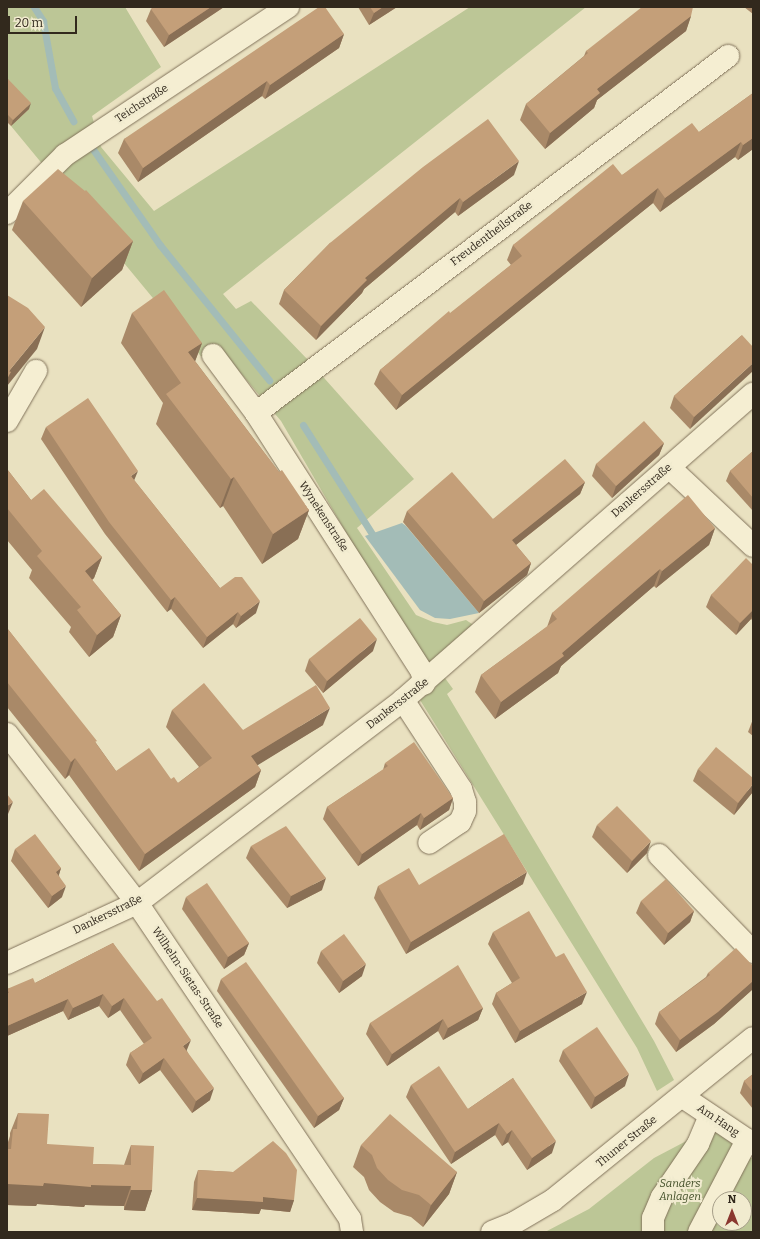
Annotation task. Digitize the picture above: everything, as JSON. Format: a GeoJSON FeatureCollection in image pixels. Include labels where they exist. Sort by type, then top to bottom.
{"type":"FeatureCollection","features":[{"type":"Feature","properties":{"kind":"street","name":"Teichstraße"},"geometry":{"type":"LineString","coordinates":[[7,214],[65,155],[288,7]]}},
{"type":"Feature","properties":{"kind":"street","name":"Freudentheilstraße"},"geometry":{"type":"LineString","coordinates":[[256,413],[728,56]]}},
{"type":"Feature","properties":{"kind":"street","name":"Wynekenstraße"},"geometry":{"type":"LineString","coordinates":[[212,355],[256,413],[422,672],[424,684]]}},
{"type":"Feature","properties":{"kind":"street"},"geometry":{"type":"LineString","coordinates":[[7,421],[36,371]]}},
{"type":"Feature","properties":{"kind":"street","name":"Dankersstraße"},"geometry":{"type":"LineString","coordinates":[[7,963],[137,903],[424,684],[753,394]]}},
{"type":"Feature","properties":{"kind":"street"},"geometry":{"type":"LineString","coordinates":[[669,467],[753,546]]}},
{"type":"Feature","properties":{"kind":"street"},"geometry":{"type":"LineString","coordinates":[[403,700],[461,788],[465,802],[465,811],[460,822],[429,843]]}},
{"type":"Feature","properties":{"kind":"street","name":"Wilhelm-Sietas-Straße"},"geometry":{"type":"LineString","coordinates":[[7,734],[137,903],[350,1219],[352,1232]]}},
{"type":"Feature","properties":{"kind":"street"},"geometry":{"type":"LineString","coordinates":[[659,855],[753,952]]}},
{"type":"Feature","properties":{"kind":"street","name":"Thuner Straße"},"geometry":{"type":"LineString","coordinates":[[492,1232],[514,1223],[553,1200],[683,1097],[753,1038]]}},
{"type":"Feature","properties":{"kind":"street","name":"Am Hang"},"geometry":{"type":"LineString","coordinates":[[683,1097],[750,1142]]}},
{"type":"Feature","properties":{"kind":"street"},"geometry":{"type":"LineString","coordinates":[[653,1232],[653,1218],[662,1197],[698,1144],[710,1116]]}},
{"type":"Feature","properties":{"kind":"street"},"geometry":{"type":"LineString","coordinates":[[699,1232],[750,1142]]}},
{"type":"Feature","properties":{"kind":"green space"},"geometry":{"type":"Polygon","coordinates":[[[7,7],[125,7],[161,67],[92,116],[101,147],[154,211],[470,7],[586,7],[223,294],[236,309],[251,301],[309,361],[414,479],[357,528],[416,615],[433,622],[447,625],[466,620],[475,626],[434,663],[453,689],[447,694],[654,1041],[674,1080],[657,1091],[637,1048],[420,700],[436,687],[281,421],[222,351],[204,360],[11,126],[29,109],[7,86],[7,7]]]}},
{"type":"Feature","properties":{"kind":"green space","name":"Sanders Anlagen"},"geometry":{"type":"Polygon","coordinates":[[[711,1128],[753,1159],[753,1232],[545,1232],[589,1209],[654,1158],[711,1128]]]}},
{"type":"Feature","properties":{"kind":"water"},"geometry":{"type":"Polygon","coordinates":[[[402,523],[479,613],[450,619],[435,618],[420,610],[365,536],[402,523]]]}},
{"type":"Feature","properties":{"kind":"building"},"geometry":{"type":"Polygon","coordinates":[[[154,7],[211,7],[169,35],[151,9],[154,7]]]}},
{"type":"Feature","properties":{"kind":"building"},"geometry":{"type":"Polygon","coordinates":[[[319,7],[325,7],[344,34],[270,85],[267,81],[143,168],[124,139],[319,7]]]}},
{"type":"Feature","properties":{"kind":"building"},"geometry":{"type":"Polygon","coordinates":[[[370,7],[383,7],[374,13],[370,7]]]}},
{"type":"Feature","properties":{"kind":"building"},"geometry":{"type":"Polygon","coordinates":[[[642,7],[693,7],[691,16],[597,89],[600,93],[550,133],[526,104],[588,53],[586,51],[642,7]]]}},
{"type":"Feature","properties":{"kind":"building"},"geometry":{"type":"Polygon","coordinates":[[[7,78],[31,103],[13,120],[7,114],[7,78]]]}},
{"type":"Feature","properties":{"kind":"building"},"geometry":{"type":"Polygon","coordinates":[[[753,93],[753,138],[743,145],[741,142],[665,198],[658,188],[402,395],[380,370],[449,311],[450,313],[522,256],[513,245],[613,164],[622,175],[692,123],[699,132],[753,93]]]}},
{"type":"Feature","properties":{"kind":"building"},"geometry":{"type":"Polygon","coordinates":[[[488,119],[519,161],[463,202],[460,198],[365,278],[367,280],[321,326],[284,290],[330,243],[423,167],[488,119]]]}},
{"type":"Feature","properties":{"kind":"building"},"geometry":{"type":"Polygon","coordinates":[[[58,169],[85,191],[86,190],[133,241],[92,278],[23,201],[58,169]]]}},
{"type":"Feature","properties":{"kind":"building"},"geometry":{"type":"Polygon","coordinates":[[[164,290],[202,343],[188,352],[279,472],[282,470],[309,510],[273,534],[234,477],[231,479],[166,394],[181,383],[132,313],[164,290]]]}},
{"type":"Feature","properties":{"kind":"building"},"geometry":{"type":"Polygon","coordinates":[[[7,295],[28,308],[45,327],[9,371],[11,372],[7,379],[7,295]]]}},
{"type":"Feature","properties":{"kind":"building"},"geometry":{"type":"Polygon","coordinates":[[[742,335],[753,347],[753,363],[694,417],[674,396],[742,335]]]}},
{"type":"Feature","properties":{"kind":"building"},"geometry":{"type":"Polygon","coordinates":[[[88,398],[138,471],[131,476],[220,588],[235,577],[242,577],[260,601],[241,616],[238,612],[207,637],[175,597],[171,600],[109,522],[46,427],[88,398]]]}},
{"type":"Feature","properties":{"kind":"building"},"geometry":{"type":"Polygon","coordinates":[[[644,421],[664,443],[616,486],[596,464],[644,421]]]}},
{"type":"Feature","properties":{"kind":"building"},"geometry":{"type":"Polygon","coordinates":[[[753,451],[753,498],[730,471],[753,451]]]}},
{"type":"Feature","properties":{"kind":"building"},"geometry":{"type":"Polygon","coordinates":[[[565,459],[585,482],[512,540],[531,563],[484,601],[407,511],[452,472],[493,519],[565,459]]]}},
{"type":"Feature","properties":{"kind":"building"},"geometry":{"type":"Polygon","coordinates":[[[7,469],[31,500],[44,489],[102,557],[85,571],[121,615],[97,635],[77,610],[81,607],[37,556],[42,551],[7,508],[7,469]]]}},
{"type":"Feature","properties":{"kind":"building"},"geometry":{"type":"Polygon","coordinates":[[[688,495],[715,528],[662,571],[660,569],[562,653],[564,656],[501,702],[481,675],[557,619],[552,613],[688,495]]]}},
{"type":"Feature","properties":{"kind":"building"},"geometry":{"type":"Polygon","coordinates":[[[746,558],[753,565],[753,610],[740,623],[711,595],[746,558]]]}},
{"type":"Feature","properties":{"kind":"building"},"geometry":{"type":"Polygon","coordinates":[[[360,618],[377,639],[327,681],[309,659],[360,618]]]}},
{"type":"Feature","properties":{"kind":"building"},"geometry":{"type":"Polygon","coordinates":[[[7,628],[97,741],[95,742],[116,771],[149,748],[171,779],[174,777],[178,783],[212,758],[172,710],[204,683],[243,730],[316,685],[330,708],[251,756],[261,770],[145,854],[75,758],[71,762],[7,682],[7,628]]]}},
{"type":"Feature","properties":{"kind":"building"},"geometry":{"type":"Polygon","coordinates":[[[414,742],[453,798],[424,818],[421,813],[362,854],[327,807],[388,766],[385,763],[414,742]]]}},
{"type":"Feature","properties":{"kind":"building"},"geometry":{"type":"Polygon","coordinates":[[[716,747],[753,778],[753,784],[738,803],[698,769],[716,747]]]}},
{"type":"Feature","properties":{"kind":"building"},"geometry":{"type":"Polygon","coordinates":[[[7,794],[13,802],[7,806],[7,794]]]}},
{"type":"Feature","properties":{"kind":"building"},"geometry":{"type":"Polygon","coordinates":[[[617,806],[651,841],[632,861],[597,825],[617,806]]]}},
{"type":"Feature","properties":{"kind":"building"},"geometry":{"type":"Polygon","coordinates":[[[286,826],[326,878],[291,896],[251,846],[286,826]]]}},
{"type":"Feature","properties":{"kind":"building"},"geometry":{"type":"Polygon","coordinates":[[[35,834],[61,868],[56,872],[66,886],[52,896],[15,849],[35,834]]]}},
{"type":"Feature","properties":{"kind":"building"},"geometry":{"type":"Polygon","coordinates":[[[504,834],[527,872],[411,942],[378,886],[409,868],[419,885],[504,834]]]}},
{"type":"Feature","properties":{"kind":"building"},"geometry":{"type":"Polygon","coordinates":[[[666,879],[694,911],[668,933],[641,901],[666,879]]]}},
{"type":"Feature","properties":{"kind":"building"},"geometry":{"type":"Polygon","coordinates":[[[207,883],[249,943],[228,957],[186,897],[207,883]]]}},
{"type":"Feature","properties":{"kind":"building"},"geometry":{"type":"Polygon","coordinates":[[[529,911],[556,957],[564,953],[587,992],[520,1031],[496,993],[520,978],[493,932],[529,911]]]}},
{"type":"Feature","properties":{"kind":"building"},"geometry":{"type":"Polygon","coordinates":[[[344,934],[366,964],[343,981],[321,951],[344,934]]]}},
{"type":"Feature","properties":{"kind":"building"},"geometry":{"type":"Polygon","coordinates":[[[113,943],[157,1001],[162,998],[191,1040],[183,1046],[214,1088],[196,1101],[164,1058],[143,1073],[130,1053],[152,1038],[124,998],[112,1006],[103,994],[73,1008],[68,999],[7,1026],[7,993],[9,993],[7,989],[33,978],[35,983],[113,943]]]}},
{"type":"Feature","properties":{"kind":"building"},"geometry":{"type":"Polygon","coordinates":[[[736,948],[753,966],[753,981],[718,1012],[680,1040],[659,1012],[710,975],[708,973],[736,948]]]}},
{"type":"Feature","properties":{"kind":"building"},"geometry":{"type":"Polygon","coordinates":[[[246,962],[344,1098],[318,1116],[221,979],[246,962]]]}},
{"type":"Feature","properties":{"kind":"building"},"geometry":{"type":"Polygon","coordinates":[[[458,965],[483,1008],[448,1028],[443,1019],[392,1054],[370,1023],[458,965]]]}},
{"type":"Feature","properties":{"kind":"building"},"geometry":{"type":"Polygon","coordinates":[[[597,1027],[629,1074],[595,1097],[563,1050],[597,1027]]]}},
{"type":"Feature","properties":{"kind":"building"},"geometry":{"type":"Polygon","coordinates":[[[439,1066],[468,1109],[513,1078],[556,1141],[532,1158],[512,1130],[507,1134],[499,1123],[455,1152],[411,1085],[439,1066]]]}},
{"type":"Feature","properties":{"kind":"building"},"geometry":{"type":"Polygon","coordinates":[[[753,1074],[753,1092],[744,1081],[753,1074]]]}},
{"type":"Feature","properties":{"kind":"building"},"geometry":{"type":"Polygon","coordinates":[[[18,1113],[49,1114],[47,1144],[94,1147],[93,1164],[131,1165],[131,1145],[154,1146],[152,1190],[131,1190],[131,1186],[91,1185],[91,1187],[44,1183],[43,1186],[7,1184],[7,1149],[11,1149],[13,1129],[17,1129],[18,1113]]]}},
{"type":"Feature","properties":{"kind":"building"},"geometry":{"type":"Polygon","coordinates":[[[390,1114],[457,1172],[431,1205],[419,1195],[402,1190],[388,1180],[377,1168],[372,1155],[361,1145],[390,1114]]]}},
{"type":"Feature","properties":{"kind":"building"},"geometry":{"type":"Polygon","coordinates":[[[273,1141],[286,1153],[297,1170],[294,1200],[263,1197],[263,1202],[197,1198],[198,1170],[233,1172],[273,1141]]]}},
{"type":"Feature","properties":{"kind":"waterway"},"geometry":{"type":"LineString","coordinates":[[34,7],[43,21],[55,88],[73,121]]}},
{"type":"Feature","properties":{"kind":"waterway"},"geometry":{"type":"LineString","coordinates":[[90,145],[160,245],[269,380]]}},
{"type":"Feature","properties":{"kind":"waterway"},"geometry":{"type":"LineString","coordinates":[[303,425],[374,537]]}}]}
